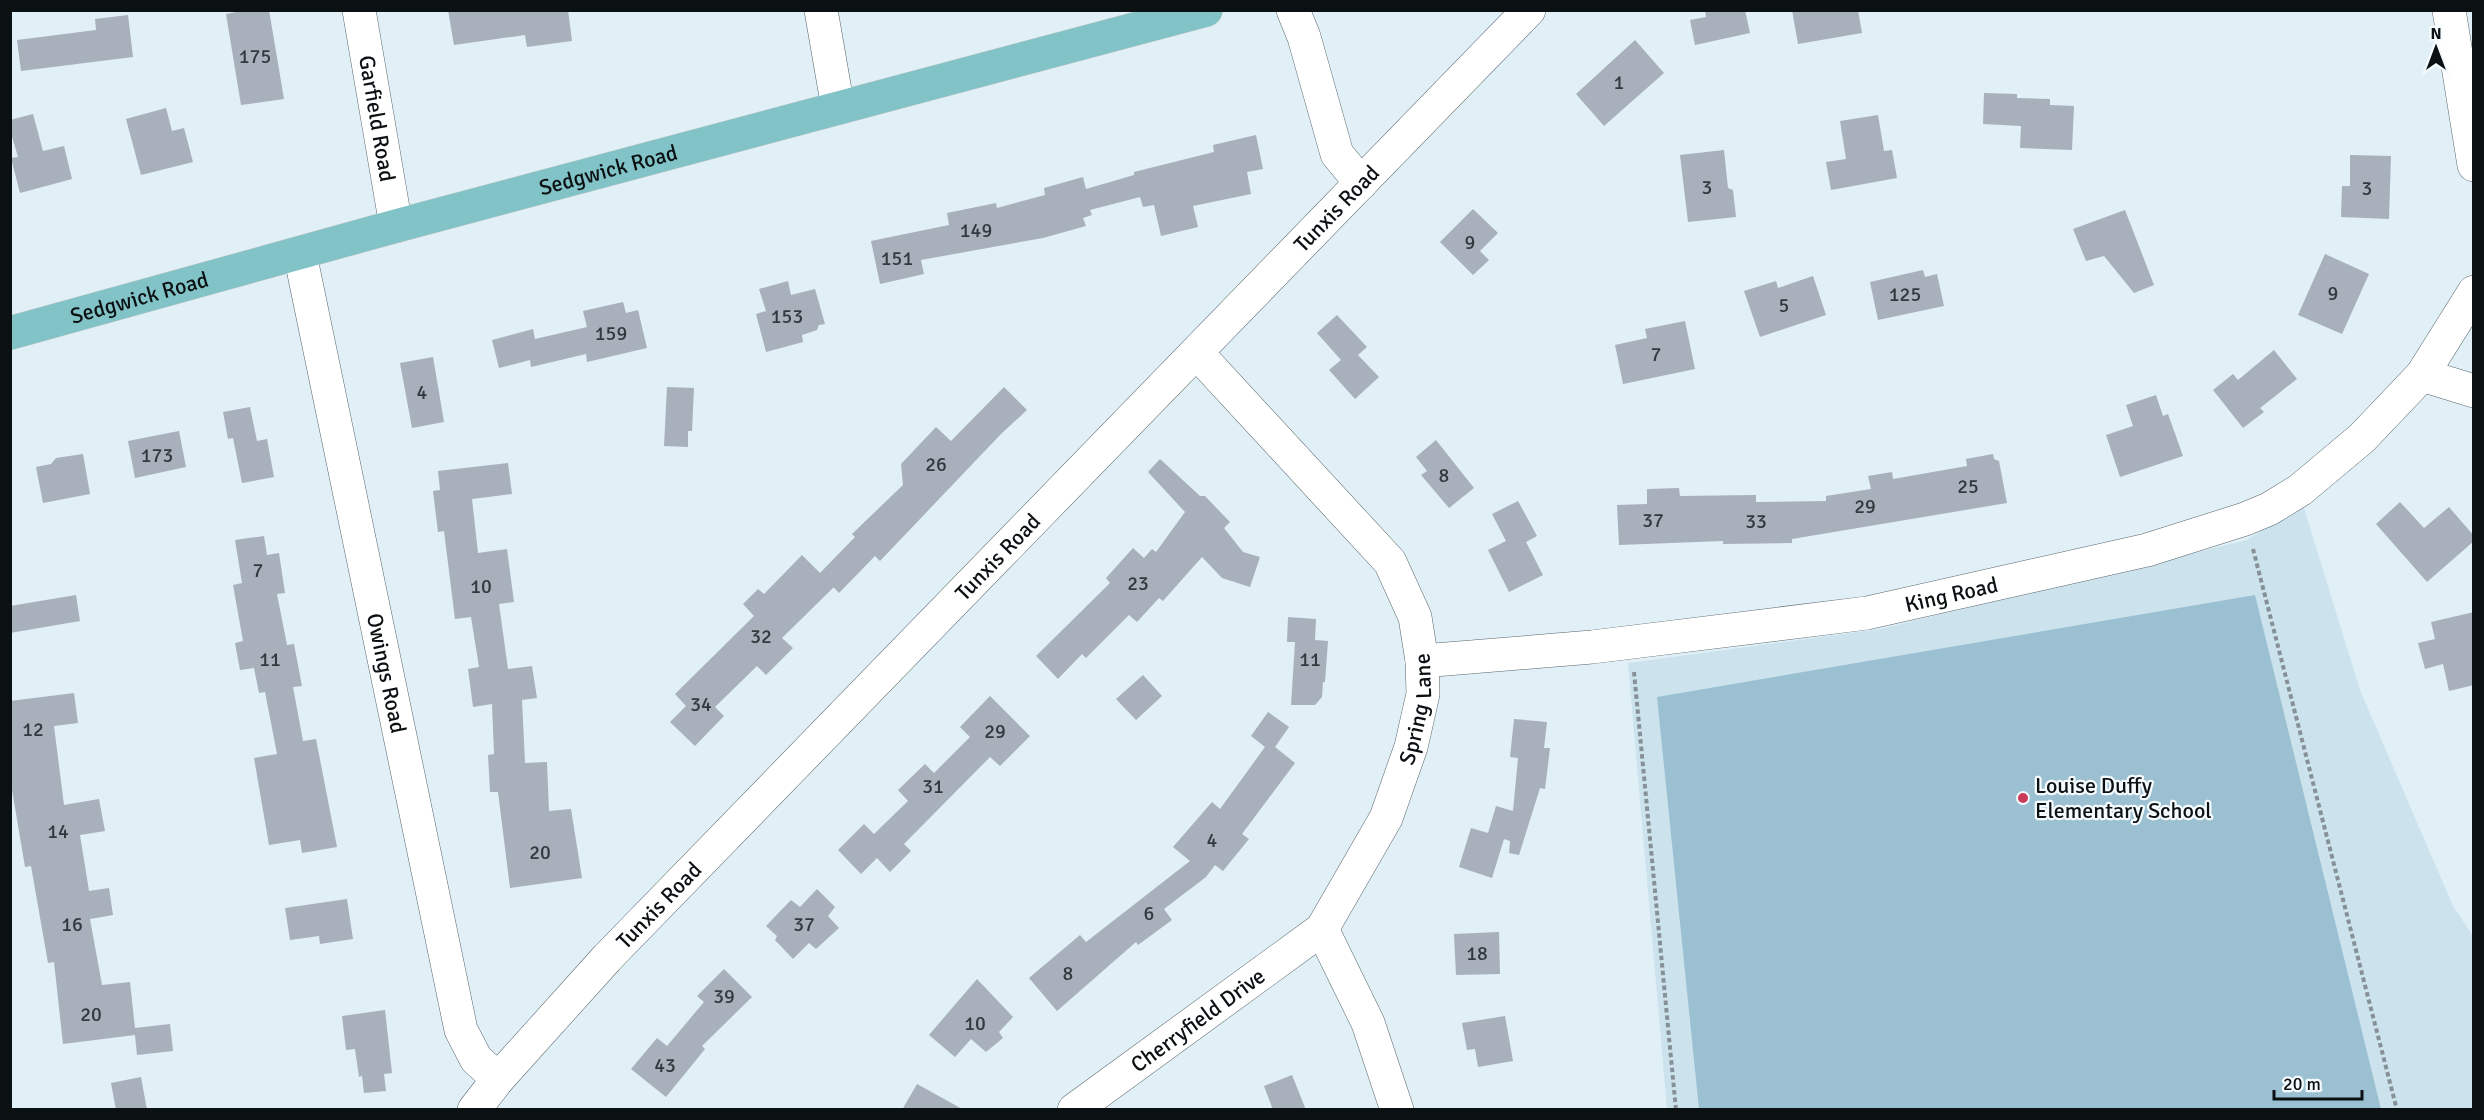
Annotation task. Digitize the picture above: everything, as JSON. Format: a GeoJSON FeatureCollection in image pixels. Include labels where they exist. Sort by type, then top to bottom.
{"type":"FeatureCollection","features":[{"type":"Feature","properties":{"kind":"main road","name":"Sedgwick Road"},"geometry":{"type":"LineString","coordinates":[[10,333],[396,226],[1206,10]]}},
{"type":"Feature","properties":{"kind":"street","name":"Garfield Road"},"geometry":{"type":"LineString","coordinates":[[359,10],[396,226]]}},
{"type":"Feature","properties":{"kind":"street"},"geometry":{"type":"LineString","coordinates":[[821,10],[838,108]]}},
{"type":"Feature","properties":{"kind":"street"},"geometry":{"type":"LineString","coordinates":[[1293,10],[1304,37],[1337,154],[1361,183]]}},
{"type":"Feature","properties":{"kind":"street","name":"Tunxis Road"},"geometry":{"type":"LineString","coordinates":[[474,1110],[498,1079],[607,958],[1529,10]]}},
{"type":"Feature","properties":{"kind":"street"},"geometry":{"type":"LineString","coordinates":[[2449,10],[2474,165]]}},
{"type":"Feature","properties":{"kind":"street","name":"Owings Road"},"geometry":{"type":"LineString","coordinates":[[300,254],[461,1030],[476,1059],[498,1079]]}},
{"type":"Feature","properties":{"kind":"street","name":"King Road"},"geometry":{"type":"LineString","coordinates":[[1422,661],[1592,647],[1867,613],[2147,550],[2245,519],[2269,509],[2300,490],[2362,438],[2422,375],[2474,292]]}},
{"type":"Feature","properties":{"kind":"street","name":"Spring Lane"},"geometry":{"type":"LineString","coordinates":[[1197,353],[1390,562],[1415,617],[1422,661],[1423,694],[1411,747],[1386,818],[1322,929]]}},
{"type":"Feature","properties":{"kind":"street"},"geometry":{"type":"LineString","coordinates":[[2422,375],[2474,391]]}},
{"type":"Feature","properties":{"kind":"street"},"geometry":{"type":"LineString","coordinates":[[1322,929],[1368,1023],[1397,1110]]}},
{"type":"Feature","properties":{"kind":"street","name":"Cherryfield Drive"},"geometry":{"type":"LineString","coordinates":[[1074,1110],[1322,929]]}},
{"type":"Feature","properties":{"kind":"path"},"geometry":{"type":"LineString","coordinates":[[2252,546],[2397,1110]]}},
{"type":"Feature","properties":{"kind":"path"},"geometry":{"type":"LineString","coordinates":[[1634,671],[1676,1110]]}},
{"type":"Feature","properties":{"kind":"shaded area","name":"Louise Duffy Elementary School"},"geometry":{"type":"Polygon","coordinates":[[[2303,505],[2360,690],[2453,906],[2473,936],[2473,1109],[1667,1109],[1628,663],[1880,629],[2247,540],[2303,505]]]}},
{"type":"Feature","properties":{"kind":"shaded area","name":"Louise Duffy Elementary School"},"geometry":{"type":"Polygon","coordinates":[[[2255,595],[2381,1109],[1699,1109],[1657,697],[2255,595]]]}},
{"type":"Feature","properties":{"kind":"building"},"geometry":{"type":"Polygon","coordinates":[[[247,10],[269,10],[284,99],[241,105],[226,14],[247,10]]]}},
{"type":"Feature","properties":{"kind":"building"},"geometry":{"type":"Polygon","coordinates":[[[448,10],[568,10],[572,41],[527,47],[525,35],[454,45],[448,10]]]}},
{"type":"Feature","properties":{"kind":"building"},"geometry":{"type":"Polygon","coordinates":[[[1705,10],[1745,10],[1750,33],[1695,45],[1690,20],[1706,17],[1705,10]]]}},
{"type":"Feature","properties":{"kind":"building"},"geometry":{"type":"Polygon","coordinates":[[[1792,10],[1858,10],[1862,33],[1798,44],[1792,10]]]}},
{"type":"Feature","properties":{"kind":"building"},"geometry":{"type":"Polygon","coordinates":[[[128,15],[133,57],[21,71],[17,40],[96,30],[95,19],[128,15]]]}},
{"type":"Feature","properties":{"kind":"building"},"geometry":{"type":"Polygon","coordinates":[[[1635,40],[1664,73],[1604,126],[1576,94],[1635,40]]]}},
{"type":"Feature","properties":{"kind":"building"},"geometry":{"type":"Polygon","coordinates":[[[1984,93],[2017,94],[2017,98],[2050,99],[2050,105],[2074,106],[2072,150],[2020,148],[2021,126],[1983,124],[1984,93]]]}},
{"type":"Feature","properties":{"kind":"building"},"geometry":{"type":"Polygon","coordinates":[[[166,108],[172,131],[184,128],[193,162],[141,175],[126,119],[166,108]]]}},
{"type":"Feature","properties":{"kind":"building"},"geometry":{"type":"Polygon","coordinates":[[[33,114],[43,151],[64,146],[72,179],[20,193],[11,158],[18,157],[10,130],[10,120],[33,114]]]}},
{"type":"Feature","properties":{"kind":"building"},"geometry":{"type":"Polygon","coordinates":[[[1878,115],[1884,151],[1892,150],[1897,178],[1831,190],[1826,162],[1846,159],[1840,121],[1878,115]]]}},
{"type":"Feature","properties":{"kind":"building"},"geometry":{"type":"Polygon","coordinates":[[[1256,135],[1263,169],[1247,172],[1251,194],[1193,206],[1198,227],[1161,236],[1154,205],[1143,207],[1140,197],[1090,210],[1092,215],[1083,218],[1086,226],[1043,238],[921,260],[924,274],[880,284],[871,241],[949,225],[947,213],[996,203],[997,208],[1045,195],[1044,188],[1083,177],[1086,189],[1134,175],[1134,172],[1214,152],[1213,145],[1256,135]]]}},
{"type":"Feature","properties":{"kind":"building"},"geometry":{"type":"Polygon","coordinates":[[[1724,150],[1728,188],[1733,190],[1736,217],[1688,222],[1680,155],[1724,150]]]}},
{"type":"Feature","properties":{"kind":"building"},"geometry":{"type":"Polygon","coordinates":[[[2350,155],[2391,156],[2389,219],[2341,217],[2342,186],[2350,186],[2350,155]]]}},
{"type":"Feature","properties":{"kind":"building"},"geometry":{"type":"Polygon","coordinates":[[[1473,209],[1498,233],[1480,251],[1489,260],[1473,275],[1440,242],[1473,209]]]}},
{"type":"Feature","properties":{"kind":"building"},"geometry":{"type":"Polygon","coordinates":[[[2125,210],[2154,285],[2134,293],[2104,256],[2086,261],[2073,229],[2125,210]]]}},
{"type":"Feature","properties":{"kind":"building"},"geometry":{"type":"Polygon","coordinates":[[[2325,254],[2369,274],[2342,334],[2298,315],[2325,254]]]}},
{"type":"Feature","properties":{"kind":"building"},"geometry":{"type":"Polygon","coordinates":[[[1923,270],[1925,277],[1937,274],[1944,306],[1878,320],[1870,282],[1923,270]]]}},
{"type":"Feature","properties":{"kind":"building"},"geometry":{"type":"Polygon","coordinates":[[[1813,276],[1826,315],[1760,337],[1744,291],[1776,281],[1778,288],[1813,276]]]}},
{"type":"Feature","properties":{"kind":"building"},"geometry":{"type":"Polygon","coordinates":[[[788,281],[791,295],[815,289],[825,324],[819,325],[817,330],[802,335],[803,342],[766,352],[756,314],[766,311],[759,289],[788,281]]]}},
{"type":"Feature","properties":{"kind":"building"},"geometry":{"type":"Polygon","coordinates":[[[623,302],[626,313],[638,310],[647,348],[587,362],[586,354],[531,367],[530,360],[499,368],[492,340],[533,329],[535,339],[587,327],[583,311],[623,302]]]}},
{"type":"Feature","properties":{"kind":"building"},"geometry":{"type":"Polygon","coordinates":[[[1337,315],[1367,347],[1358,355],[1379,377],[1355,399],[1329,370],[1341,360],[1317,333],[1337,315]]]}},
{"type":"Feature","properties":{"kind":"building"},"geometry":{"type":"Polygon","coordinates":[[[1685,321],[1695,369],[1623,384],[1615,345],[1647,338],[1645,329],[1685,321]]]}},
{"type":"Feature","properties":{"kind":"building"},"geometry":{"type":"Polygon","coordinates":[[[2274,350],[2297,379],[2260,408],[2264,412],[2243,428],[2213,390],[2233,374],[2238,380],[2274,350]]]}},
{"type":"Feature","properties":{"kind":"building"},"geometry":{"type":"Polygon","coordinates":[[[433,357],[444,422],[412,428],[400,363],[433,357]]]}},
{"type":"Feature","properties":{"kind":"building"},"geometry":{"type":"Polygon","coordinates":[[[667,387],[694,388],[692,431],[688,431],[688,447],[664,446],[667,387]]]}},
{"type":"Feature","properties":{"kind":"building"},"geometry":{"type":"Polygon","coordinates":[[[1004,387],[1027,410],[1001,434],[880,561],[875,556],[839,593],[820,573],[855,537],[852,534],[903,485],[901,464],[936,427],[951,441],[1004,387]]]}},
{"type":"Feature","properties":{"kind":"building"},"geometry":{"type":"Polygon","coordinates":[[[2156,395],[2163,416],[2168,414],[2183,456],[2120,477],[2106,435],[2133,426],[2126,405],[2156,395]]]}},
{"type":"Feature","properties":{"kind":"building"},"geometry":{"type":"Polygon","coordinates":[[[250,407],[257,441],[267,439],[274,477],[242,483],[233,438],[228,439],[223,412],[250,407]]]}},
{"type":"Feature","properties":{"kind":"building"},"geometry":{"type":"Polygon","coordinates":[[[179,431],[186,467],[135,478],[128,441],[179,431]]]}},
{"type":"Feature","properties":{"kind":"building"},"geometry":{"type":"Polygon","coordinates":[[[1436,440],[1474,488],[1449,508],[1421,475],[1427,471],[1416,457],[1436,440]]]}},
{"type":"Feature","properties":{"kind":"building"},"geometry":{"type":"Polygon","coordinates":[[[83,454],[90,494],[43,503],[36,467],[51,464],[56,458],[83,454]]]}},
{"type":"Feature","properties":{"kind":"building"},"geometry":{"type":"Polygon","coordinates":[[[1993,454],[1994,459],[1999,461],[2007,503],[1792,539],[1792,543],[1723,544],[1723,541],[1619,545],[1617,505],[1647,504],[1647,489],[1679,488],[1680,496],[1756,495],[1756,502],[1826,501],[1826,496],[1871,489],[1868,476],[1892,472],[1893,479],[1967,466],[1966,459],[1993,454]]]}},
{"type":"Feature","properties":{"kind":"building"},"geometry":{"type":"Polygon","coordinates":[[[1160,459],[1200,496],[1205,496],[1230,522],[1224,528],[1243,552],[1260,557],[1250,587],[1222,578],[1202,557],[1163,601],[1159,598],[1137,622],[1129,615],[1086,658],[1082,654],[1058,679],[1036,656],[1110,583],[1106,578],[1133,548],[1144,558],[1152,549],[1156,552],[1185,512],[1148,472],[1160,459]]]}},
{"type":"Feature","properties":{"kind":"building"},"geometry":{"type":"Polygon","coordinates":[[[508,463],[512,494],[472,499],[478,553],[507,549],[514,602],[499,604],[508,669],[532,666],[537,698],[522,700],[525,763],[547,762],[549,811],[571,809],[582,878],[510,888],[498,792],[490,792],[488,755],[494,754],[492,704],[473,707],[468,669],[479,667],[471,617],[455,619],[444,531],[438,532],[433,491],[440,490],[438,471],[508,463]]]}},
{"type":"Feature","properties":{"kind":"building"},"geometry":{"type":"Polygon","coordinates":[[[1518,501],[1537,536],[1526,542],[1543,575],[1509,592],[1488,550],[1506,541],[1492,514],[1518,501]]]}},
{"type":"Feature","properties":{"kind":"building"},"geometry":{"type":"Polygon","coordinates":[[[2400,502],[2424,528],[2449,507],[2474,536],[2474,541],[2427,582],[2376,524],[2400,502]]]}},
{"type":"Feature","properties":{"kind":"building"},"geometry":{"type":"Polygon","coordinates":[[[264,536],[267,555],[279,553],[285,593],[277,594],[287,645],[294,644],[302,686],[293,687],[303,741],[316,739],[337,847],[302,853],[300,840],[269,845],[254,758],[277,754],[265,692],[259,693],[254,668],[240,670],[235,643],[243,641],[233,585],[242,583],[235,540],[264,536]]]}},
{"type":"Feature","properties":{"kind":"building"},"geometry":{"type":"Polygon","coordinates":[[[802,555],[834,587],[782,638],[793,648],[766,675],[757,666],[715,707],[724,716],[695,746],[670,722],[686,706],[675,694],[754,616],[743,604],[758,589],[764,594],[802,555]]]}},
{"type":"Feature","properties":{"kind":"building"},"geometry":{"type":"Polygon","coordinates":[[[76,595],[80,621],[10,633],[10,606],[76,595]]]}},
{"type":"Feature","properties":{"kind":"building"},"geometry":{"type":"Polygon","coordinates":[[[2474,612],[2474,685],[2449,691],[2443,664],[2425,669],[2418,643],[2435,639],[2431,622],[2474,612]]]}},
{"type":"Feature","properties":{"kind":"building"},"geometry":{"type":"Polygon","coordinates":[[[1288,617],[1316,619],[1315,640],[1328,641],[1322,697],[1315,705],[1291,705],[1295,642],[1287,642],[1288,617]]]}},
{"type":"Feature","properties":{"kind":"building"},"geometry":{"type":"Polygon","coordinates":[[[1143,675],[1162,696],[1136,720],[1116,699],[1143,675]]]}},
{"type":"Feature","properties":{"kind":"building"},"geometry":{"type":"Polygon","coordinates":[[[74,693],[78,723],[54,726],[64,805],[99,799],[105,831],[80,835],[89,891],[109,888],[113,915],[90,919],[102,985],[130,982],[135,1028],[170,1024],[173,1051],[137,1055],[135,1035],[63,1044],[54,962],[48,963],[31,866],[25,867],[10,778],[10,701],[74,693]]]}},
{"type":"Feature","properties":{"kind":"building"},"geometry":{"type":"Polygon","coordinates":[[[990,696],[1030,736],[1000,766],[990,757],[904,844],[911,851],[890,872],[877,858],[861,874],[838,850],[864,824],[874,834],[908,801],[898,790],[925,764],[934,773],[970,737],[960,727],[990,696]]]}},
{"type":"Feature","properties":{"kind":"building"},"geometry":{"type":"Polygon","coordinates":[[[1268,712],[1289,727],[1275,747],[1295,763],[1242,834],[1249,839],[1223,871],[1215,865],[1206,877],[1164,909],[1172,920],[1138,945],[1136,942],[1057,1011],[1029,978],[1080,935],[1086,942],[1190,861],[1173,847],[1212,802],[1220,809],[1265,747],[1251,736],[1268,712]]]}},
{"type":"Feature","properties":{"kind":"building"},"geometry":{"type":"Polygon","coordinates":[[[1514,719],[1547,722],[1544,748],[1550,748],[1545,789],[1540,788],[1519,855],[1509,853],[1510,841],[1504,839],[1492,878],[1459,867],[1471,828],[1488,833],[1496,806],[1513,811],[1518,758],[1510,757],[1514,719]]]}},
{"type":"Feature","properties":{"kind":"building"},"geometry":{"type":"Polygon","coordinates":[[[817,889],[835,907],[828,916],[839,928],[816,949],[809,943],[793,959],[775,940],[777,936],[766,926],[791,900],[800,907],[817,889]]]}},
{"type":"Feature","properties":{"kind":"building"},"geometry":{"type":"Polygon","coordinates":[[[347,899],[353,939],[320,944],[319,936],[290,940],[285,908],[347,899]]]}},
{"type":"Feature","properties":{"kind":"building"},"geometry":{"type":"Polygon","coordinates":[[[1499,932],[1500,974],[1456,975],[1454,934],[1499,932]]]}},
{"type":"Feature","properties":{"kind":"building"},"geometry":{"type":"Polygon","coordinates":[[[724,969],[752,997],[702,1046],[705,1049],[666,1097],[631,1069],[657,1038],[667,1046],[704,1002],[697,996],[724,969]]]}},
{"type":"Feature","properties":{"kind":"building"},"geometry":{"type":"Polygon","coordinates":[[[977,979],[1013,1017],[999,1032],[1003,1038],[986,1052],[971,1039],[955,1057],[929,1035],[977,979]]]}},
{"type":"Feature","properties":{"kind":"building"},"geometry":{"type":"Polygon","coordinates":[[[385,1010],[392,1073],[384,1074],[386,1091],[364,1093],[355,1049],[346,1050],[342,1016],[385,1010]]]}},
{"type":"Feature","properties":{"kind":"building"},"geometry":{"type":"Polygon","coordinates":[[[1505,1016],[1513,1061],[1478,1067],[1475,1049],[1467,1050],[1462,1023],[1505,1016]]]}},
{"type":"Feature","properties":{"kind":"building"},"geometry":{"type":"Polygon","coordinates":[[[1292,1075],[1306,1110],[1273,1110],[1264,1086],[1292,1075]]]}},
{"type":"Feature","properties":{"kind":"building"},"geometry":{"type":"Polygon","coordinates":[[[141,1077],[147,1110],[116,1110],[111,1083],[141,1077]]]}},
{"type":"Feature","properties":{"kind":"building"},"geometry":{"type":"Polygon","coordinates":[[[917,1084],[964,1110],[902,1110],[917,1084]]]}},
{"type":"Feature","properties":{"kind":"place","name":"Louise Duffy Elementary School"},"geometry":{"type":"Point","coordinates":[2023,798]}}]}
